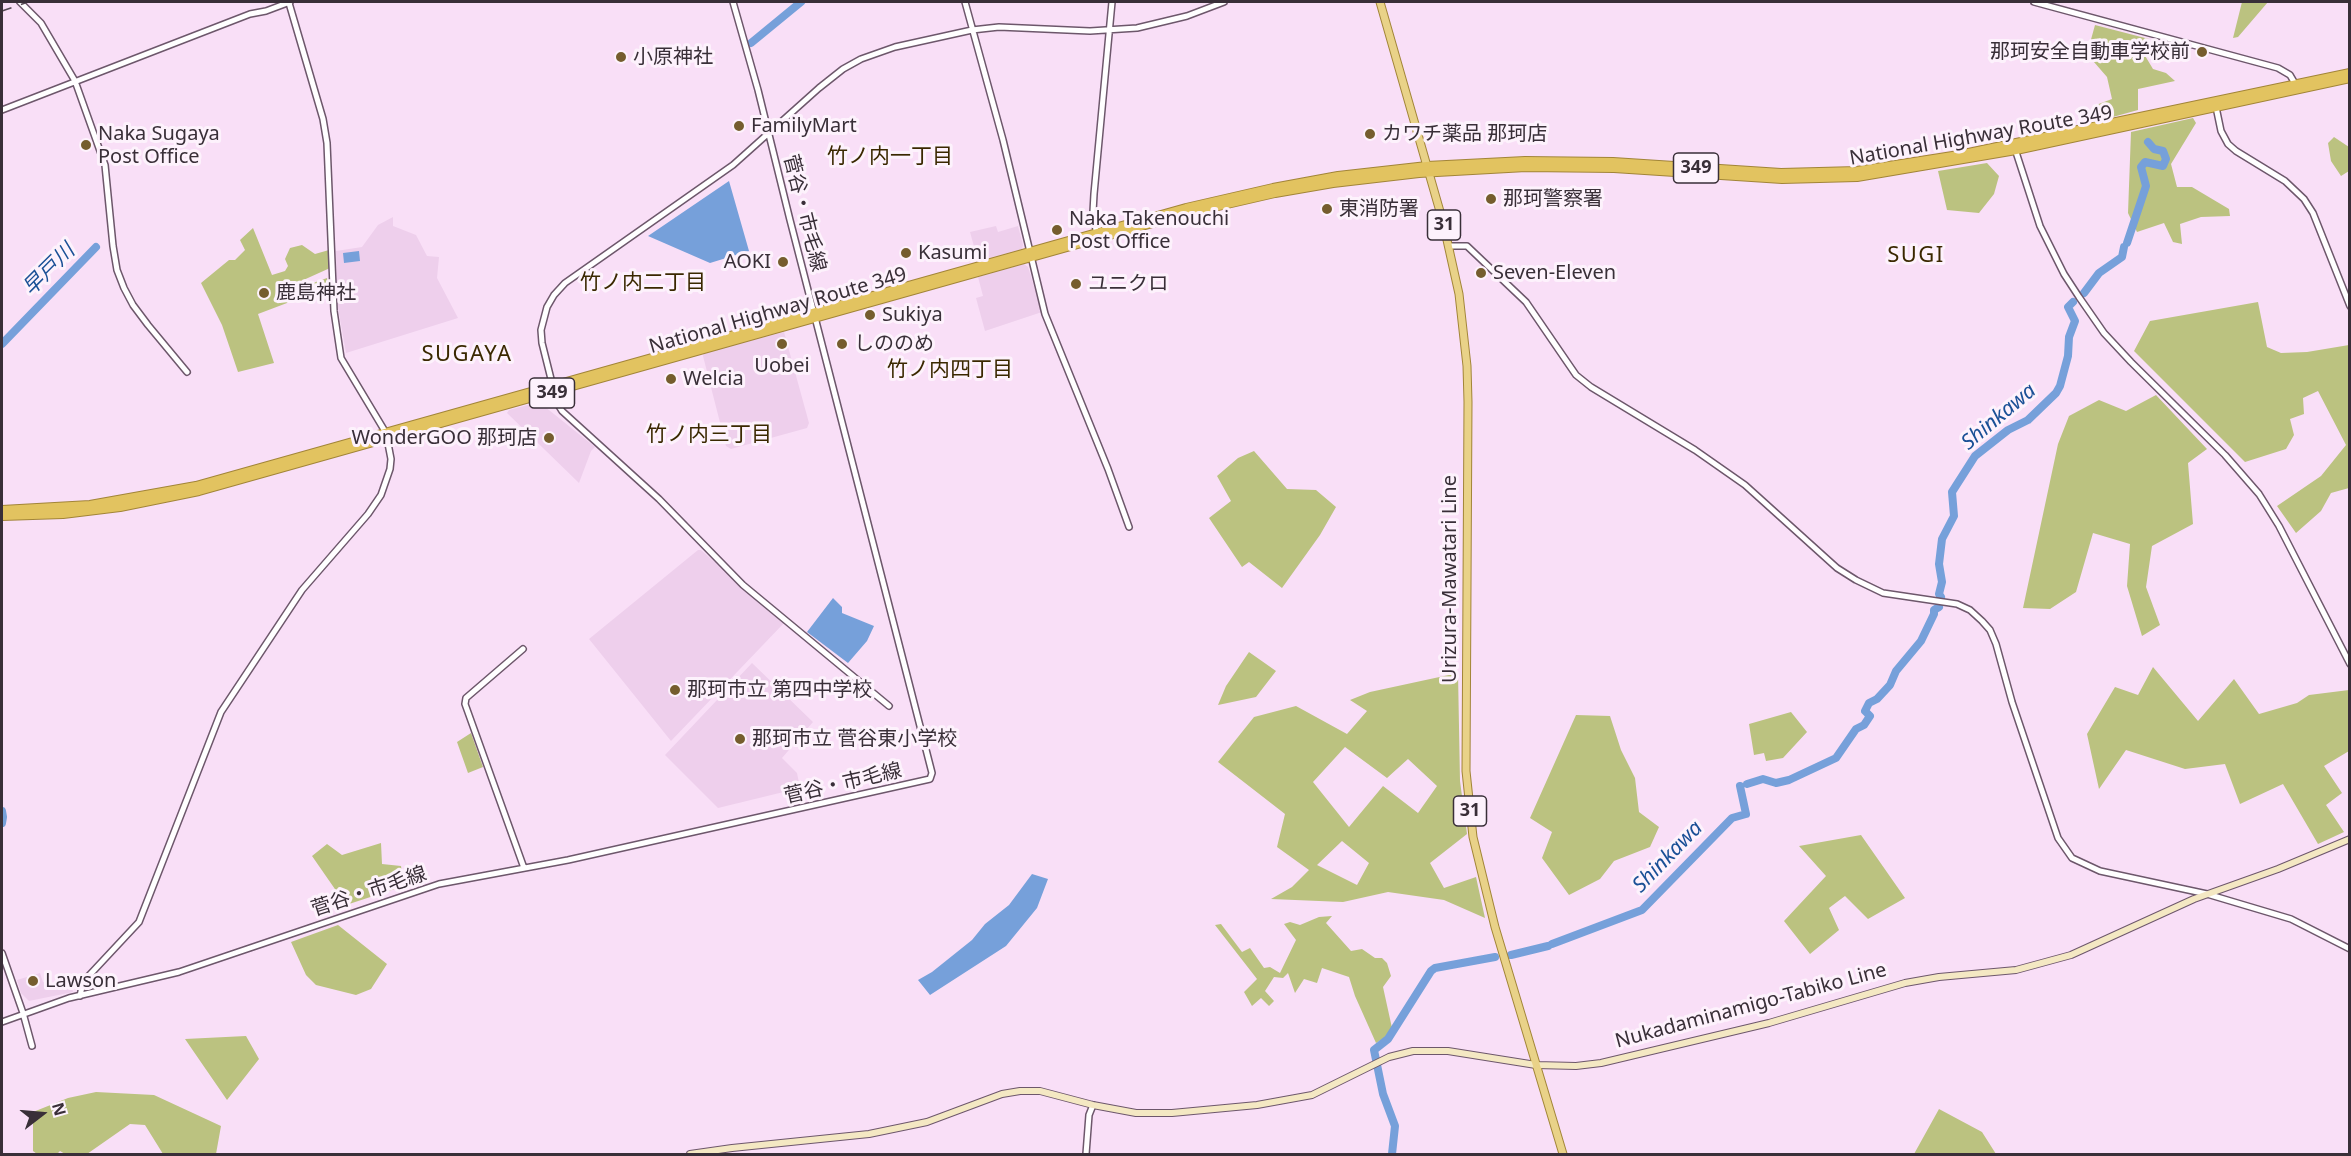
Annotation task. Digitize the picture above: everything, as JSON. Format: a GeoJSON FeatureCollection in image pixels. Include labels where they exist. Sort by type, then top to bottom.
{"type":"FeatureCollection","features":[{"type":"Feature","properties":{"kind":"highway","name":"National Highway Route 349"},"geometry":{"type":"LineString","coordinates":[[2,516],[63,514],[164,499],[1029,254],[1275,193],[1428,169],[1566,161],[1820,174],[1878,169],[2015,147],[2216,107],[2349,73]]}},
{"type":"Feature","properties":{"kind":"highway","name":"National Highway Route 349"},"geometry":{"type":"LineString","coordinates":[[2015,147],[2349,78]]}},
{"type":"Feature","properties":{"kind":"highway","name":"National Highway Route 349"},"geometry":{"type":"LineString","coordinates":[[2,510],[90,505],[163,493],[387,436]]}},
{"type":"Feature","properties":{"kind":"main road","name":"Urizura-Mawatari Line"},"geometry":{"type":"LineString","coordinates":[[1380,2],[1449,246],[1459,294],[1467,366],[1466,771],[1470,815],[1478,862],[1563,1155]]}},
{"type":"Feature","properties":{"kind":"main road","name":"Nukadaminamigo-Tabiko Line"},"geometry":{"type":"LineString","coordinates":[[690,1155],[732,1148],[871,1133],[927,1122],[1002,1094],[1020,1091],[1040,1091],[1093,1105],[1136,1113],[1172,1113],[1257,1105],[1312,1095],[1377,1063],[1413,1051],[1429,1050],[1536,1065],[1576,1066],[1601,1063],[1759,1026],[1905,982],[2008,970],[2037,964],[2090,948],[2207,894],[2278,869],[2349,839]]}},
{"type":"Feature","properties":{"kind":"street"},"geometry":{"type":"LineString","coordinates":[[20,2],[41,23],[75,81],[105,165],[117,270],[133,304],[167,350],[187,372]]}},
{"type":"Feature","properties":{"kind":"street"},"geometry":{"type":"LineString","coordinates":[[2,110],[250,14],[290,2],[323,119],[327,143],[334,306],[341,358],[387,436],[391,459],[388,478],[381,495],[368,514],[302,590],[221,712],[139,922],[83,982],[80,996]]}},
{"type":"Feature","properties":{"kind":"street","name":"菅谷・市毛線"},"geometry":{"type":"LineString","coordinates":[[2,1022],[23,1013],[80,996],[178,972],[439,884],[811,807],[930,779],[932,773],[756,78],[733,2]]}},
{"type":"Feature","properties":{"kind":"street"},"geometry":{"type":"LineString","coordinates":[[965,2],[1045,314],[1129,527]]}},
{"type":"Feature","properties":{"kind":"street"},"geometry":{"type":"LineString","coordinates":[[1097,236],[1093,212],[1094,194],[1113,2]]}},
{"type":"Feature","properties":{"kind":"street"},"geometry":{"type":"LineString","coordinates":[[889,706],[742,585],[652,493],[562,411],[543,352],[541,330],[547,307],[554,295],[565,284],[733,165],[827,81],[861,59],[895,47],[972,30],[999,27],[1111,31],[1166,21],[1224,2]]}},
{"type":"Feature","properties":{"kind":"street"},"geometry":{"type":"LineString","coordinates":[[2034,2],[2278,68],[2290,75],[2297,87]]}},
{"type":"Feature","properties":{"kind":"street"},"geometry":{"type":"LineString","coordinates":[[2216,107],[2221,131],[2228,144],[2284,181],[2304,199],[2313,213],[2349,306]]}},
{"type":"Feature","properties":{"kind":"street"},"geometry":{"type":"LineString","coordinates":[[2015,147],[2040,226],[2064,274],[2104,333],[2225,455],[2259,494],[2280,526],[2349,664]]}},
{"type":"Feature","properties":{"kind":"street"},"geometry":{"type":"LineString","coordinates":[[1449,246],[1467,246],[1526,302],[1575,375],[1695,450],[1745,485],[1837,568],[1883,593],[1957,604],[1970,610],[1982,621],[1990,630],[1996,644],[2012,702],[2058,838],[2072,858],[2100,871],[2207,894],[2291,919],[2349,949]]}},
{"type":"Feature","properties":{"kind":"street"},"geometry":{"type":"LineString","coordinates":[[523,649],[466,699],[465,704],[524,868]]}},
{"type":"Feature","properties":{"kind":"street"},"geometry":{"type":"LineString","coordinates":[[2,953],[32,1046]]}},
{"type":"Feature","properties":{"kind":"street"},"geometry":{"type":"LineString","coordinates":[[1086,1155],[1089,1115],[1093,1105]]}},
{"type":"Feature","properties":{"kind":"shaded area"},"geometry":{"type":"Polygon","coordinates":[[[393,217],[393,226],[416,235],[427,256],[439,257],[437,278],[458,318],[346,353],[337,302],[336,251],[362,247],[378,225],[393,217]]]}},
{"type":"Feature","properties":{"kind":"shaded area"},"geometry":{"type":"Polygon","coordinates":[[[996,226],[998,232],[1018,226],[1022,249],[978,261],[970,232],[996,226]]]}},
{"type":"Feature","properties":{"kind":"shaded area"},"geometry":{"type":"Polygon","coordinates":[[[1024,264],[1028,267],[1042,312],[985,331],[976,298],[983,296],[978,277],[1024,264]]]}},
{"type":"Feature","properties":{"kind":"shaded area"},"geometry":{"type":"Polygon","coordinates":[[[784,332],[809,423],[807,428],[731,449],[726,446],[704,353],[784,332]]]}},
{"type":"Feature","properties":{"kind":"shaded area"},"geometry":{"type":"Polygon","coordinates":[[[539,402],[595,447],[591,451],[579,483],[507,413],[509,410],[539,402]]]}},
{"type":"Feature","properties":{"kind":"shaded area","name":"那珂市立 第四中学校"},"geometry":{"type":"Polygon","coordinates":[[[698,550],[701,550],[784,623],[671,741],[589,639],[698,550]]]}},
{"type":"Feature","properties":{"kind":"shaded area","name":"那珂市立 菅谷東小学校"},"geometry":{"type":"Polygon","coordinates":[[[752,663],[813,722],[782,758],[797,773],[800,788],[718,808],[665,755],[752,663]]]}},
{"type":"Feature","properties":{"kind":"shaded area"},"geometry":{"type":"Polygon","coordinates":[[[40,973],[43,982],[72,987],[73,992],[29,1001],[21,993],[17,980],[40,973]]]}},
{"type":"Feature","properties":{"kind":"green space"},"geometry":{"type":"Polygon","coordinates":[[[2242,2],[2268,2],[2238,37],[2233,38],[2242,2]]]}},
{"type":"Feature","properties":{"kind":"green space"},"geometry":{"type":"Polygon","coordinates":[[[2095,25],[2149,39],[2144,54],[2153,69],[2166,73],[2175,81],[2138,89],[2138,110],[2102,120],[2096,105],[2112,99],[2107,77],[2087,54],[2095,25]]]}},
{"type":"Feature","properties":{"kind":"green space"},"geometry":{"type":"Polygon","coordinates":[[[2193,118],[2196,123],[2171,164],[2177,187],[2192,187],[2229,209],[2230,216],[2201,217],[2180,224],[2182,244],[2173,242],[2164,223],[2137,232],[2128,213],[2131,132],[2193,118]]]}},
{"type":"Feature","properties":{"kind":"green space"},"geometry":{"type":"Polygon","coordinates":[[[2334,137],[2349,147],[2349,171],[2341,176],[2331,161],[2328,143],[2334,137]]]}},
{"type":"Feature","properties":{"kind":"green space"},"geometry":{"type":"Polygon","coordinates":[[[1987,163],[1999,176],[1994,194],[1979,213],[1947,210],[1938,171],[1987,163]]]}},
{"type":"Feature","properties":{"kind":"green space"},"geometry":{"type":"Polygon","coordinates":[[[253,228],[272,275],[285,271],[288,266],[285,259],[290,248],[302,245],[315,254],[329,250],[330,268],[299,282],[302,287],[327,278],[328,285],[293,294],[287,303],[258,314],[274,363],[238,372],[222,325],[201,283],[229,260],[235,260],[245,250],[240,240],[253,228]]]}},
{"type":"Feature","properties":{"kind":"green space"},"geometry":{"type":"Polygon","coordinates":[[[2258,302],[2267,347],[2281,353],[2307,352],[2349,345],[2349,488],[2331,493],[2321,511],[2296,533],[2277,506],[2321,476],[2346,445],[2318,391],[2303,398],[2304,414],[2290,419],[2294,435],[2286,449],[2245,462],[2134,351],[2150,321],[2258,302]]]}},
{"type":"Feature","properties":{"kind":"green space"},"geometry":{"type":"Polygon","coordinates":[[[2156,395],[2207,449],[2188,463],[2193,524],[2152,546],[2146,587],[2160,625],[2142,636],[2127,586],[2130,544],[2093,533],[2076,592],[2050,609],[2023,608],[2058,444],[2069,416],[2099,400],[2126,411],[2156,395]]]}},
{"type":"Feature","properties":{"kind":"green space"},"geometry":{"type":"Polygon","coordinates":[[[1254,451],[1287,489],[1316,490],[1336,507],[1320,535],[1282,588],[1249,562],[1242,567],[1209,518],[1231,501],[1217,476],[1238,458],[1254,451]]]}},
{"type":"Feature","properties":{"kind":"green space"},"geometry":{"type":"Polygon","coordinates":[[[1249,652],[1276,671],[1256,697],[1218,705],[1226,686],[1249,652]]]}},
{"type":"Feature","properties":{"kind":"green space"},"geometry":{"type":"Polygon","coordinates":[[[2153,667],[2198,721],[2234,679],[2259,714],[2297,703],[2309,695],[2349,690],[2349,751],[2324,766],[2342,793],[2326,805],[2344,832],[2318,844],[2283,784],[2240,804],[2225,764],[2185,769],[2126,750],[2099,789],[2087,734],[2115,687],[2138,695],[2153,667]]]}},
{"type":"Feature","properties":{"kind":"green space"},"geometry":{"type":"Polygon","coordinates":[[[1458,673],[1460,781],[1467,834],[1430,863],[1444,888],[1476,877],[1485,918],[1444,900],[1388,892],[1343,902],[1271,899],[1292,887],[1309,870],[1277,847],[1285,814],[1218,762],[1254,717],[1296,706],[1347,734],[1367,711],[1350,700],[1370,692],[1458,673]],[[1345,747],[1313,782],[1349,827],[1383,786],[1418,813],[1437,786],[1408,759],[1387,778],[1345,747]],[[1342,841],[1317,865],[1357,885],[1369,863],[1342,841]]]}},
{"type":"Feature","properties":{"kind":"green space"},"geometry":{"type":"Polygon","coordinates":[[[1791,712],[1807,732],[1783,758],[1766,761],[1764,753],[1754,755],[1749,724],[1791,712]]]}},
{"type":"Feature","properties":{"kind":"green space"},"geometry":{"type":"Polygon","coordinates":[[[1576,715],[1610,716],[1621,750],[1635,778],[1639,812],[1659,827],[1650,847],[1614,861],[1600,879],[1569,895],[1542,858],[1552,832],[1530,818],[1576,715]]]}},
{"type":"Feature","properties":{"kind":"green space"},"geometry":{"type":"Polygon","coordinates":[[[471,733],[483,767],[468,773],[457,742],[471,733]]]}},
{"type":"Feature","properties":{"kind":"green space"},"geometry":{"type":"Polygon","coordinates":[[[1861,835],[1905,898],[1868,919],[1845,896],[1829,908],[1839,930],[1810,954],[1784,921],[1826,876],[1799,846],[1861,835]]]}},
{"type":"Feature","properties":{"kind":"green space"},"geometry":{"type":"Polygon","coordinates":[[[381,843],[382,864],[401,866],[404,886],[346,905],[312,856],[327,844],[342,855],[381,843]]]}},
{"type":"Feature","properties":{"kind":"green space"},"geometry":{"type":"Polygon","coordinates":[[[1332,916],[1326,923],[1351,951],[1362,949],[1375,958],[1382,958],[1387,963],[1391,976],[1383,987],[1392,1028],[1386,1037],[1376,1043],[1349,977],[1322,968],[1317,983],[1304,979],[1295,993],[1288,973],[1283,978],[1274,977],[1265,991],[1274,1001],[1269,1006],[1261,998],[1252,1006],[1244,992],[1257,979],[1215,925],[1221,924],[1242,952],[1250,948],[1264,968],[1270,967],[1280,973],[1296,940],[1284,924],[1290,922],[1300,925],[1319,917],[1332,916]]]}},
{"type":"Feature","properties":{"kind":"green space"},"geometry":{"type":"Polygon","coordinates":[[[338,925],[387,964],[371,989],[356,995],[316,985],[306,975],[291,942],[338,925]]]}},
{"type":"Feature","properties":{"kind":"green space"},"geometry":{"type":"Polygon","coordinates":[[[246,1036],[259,1059],[227,1100],[185,1039],[246,1036]]]}},
{"type":"Feature","properties":{"kind":"green space"},"geometry":{"type":"Polygon","coordinates":[[[96,1092],[154,1095],[221,1126],[216,1154],[163,1154],[145,1125],[130,1124],[87,1154],[65,1154],[60,1151],[57,1154],[37,1154],[33,1151],[33,1112],[68,1098],[96,1092]]]}},
{"type":"Feature","properties":{"kind":"green space"},"geometry":{"type":"Polygon","coordinates":[[[1939,1109],[1982,1132],[1996,1154],[1914,1154],[1939,1109]]]}},
{"type":"Feature","properties":{"kind":"water"},"geometry":{"type":"Polygon","coordinates":[[[729,181],[749,251],[710,263],[648,236],[729,181]]]}},
{"type":"Feature","properties":{"kind":"water"},"geometry":{"type":"Polygon","coordinates":[[[359,251],[360,261],[344,263],[343,253],[359,251]]]}},
{"type":"Feature","properties":{"kind":"water"},"geometry":{"type":"Polygon","coordinates":[[[833,598],[842,607],[842,613],[874,626],[867,641],[848,663],[807,632],[833,598]]]}},
{"type":"Feature","properties":{"kind":"water"},"geometry":{"type":"Polygon","coordinates":[[[1032,874],[1048,879],[1037,908],[1006,946],[930,995],[918,980],[932,972],[972,940],[985,924],[1009,905],[1032,874]]]}},
{"type":"Feature","properties":{"kind":"waterway","name":"早戸川"},"geometry":{"type":"LineString","coordinates":[[751,43],[801,2]]}},
{"type":"Feature","properties":{"kind":"waterway","name":"Shinkawa"},"geometry":{"type":"LineString","coordinates":[[2127,243],[2146,186],[2141,167],[2145,162],[2163,166],[2166,159],[2163,151],[2154,149],[2148,142]]}},
{"type":"Feature","properties":{"kind":"waterway","name":"早戸川"},"geometry":{"type":"LineString","coordinates":[[2,344],[96,247]]}},
{"type":"Feature","properties":{"kind":"waterway","name":"Shinkawa"},"geometry":{"type":"LineString","coordinates":[[2084,293],[2099,273],[2122,257],[2124,247]]}},
{"type":"Feature","properties":{"kind":"waterway","name":"Shinkawa"},"geometry":{"type":"LineString","coordinates":[[1941,597],[1939,594],[1942,582],[1939,564],[1942,539],[1954,516],[1952,492],[1975,456],[2008,430],[2028,420],[2056,393],[2068,356],[2069,337],[2075,321],[2068,307],[2073,302]]}},
{"type":"Feature","properties":{"kind":"waterway","name":"Shinkawa"},"geometry":{"type":"LineString","coordinates":[[1747,784],[1763,779],[1776,783],[1789,780],[1836,758],[1856,729],[1864,725],[1870,716],[1865,711],[1869,703],[1877,699],[1890,685],[1896,671],[1921,641],[1934,610],[1939,607]]}},
{"type":"Feature","properties":{"kind":"waterway","name":"Shinkawa"},"geometry":{"type":"LineString","coordinates":[[1552,944],[1642,910],[1732,818],[1746,814],[1740,786]]}},
{"type":"Feature","properties":{"kind":"waterway","name":"早戸川"},"geometry":{"type":"LineString","coordinates":[[2,811],[2,823]]}},
{"type":"Feature","properties":{"kind":"waterway","name":"Shinkawa"},"geometry":{"type":"LineString","coordinates":[[1511,955],[1548,946]]}},
{"type":"Feature","properties":{"kind":"waterway","name":"Shinkawa"},"geometry":{"type":"LineString","coordinates":[[1392,1154],[1395,1126],[1383,1094],[1374,1050],[1388,1039],[1431,971],[1435,968],[1495,957]]}},
{"type":"Feature","properties":{"kind":"railway"},"geometry":{"type":"LineString","coordinates":[[2,11],[28,2]]}},
{"type":"Feature","properties":{"kind":"place","name":"那珂安全自動車学校前"},"geometry":{"type":"Point","coordinates":[2202,52]}},
{"type":"Feature","properties":{"kind":"place","name":"小原神社"},"geometry":{"type":"Point","coordinates":[621,57]}},
{"type":"Feature","properties":{"kind":"place","name":"FamilyMart"},"geometry":{"type":"Point","coordinates":[739,126]}},
{"type":"Feature","properties":{"kind":"place","name":"カワチ薬品 那珂店"},"geometry":{"type":"Point","coordinates":[1370,134]}},
{"type":"Feature","properties":{"kind":"place","name":"Naka Sugaya Post Office"},"geometry":{"type":"Point","coordinates":[86,145]}},
{"type":"Feature","properties":{"kind":"place","name":"那珂警察署"},"geometry":{"type":"Point","coordinates":[1491,199]}},
{"type":"Feature","properties":{"kind":"place","name":"東消防署"},"geometry":{"type":"Point","coordinates":[1327,209]}},
{"type":"Feature","properties":{"kind":"place","name":"Naka Takenouchi Post Office"},"geometry":{"type":"Point","coordinates":[1057,230]}},
{"type":"Feature","properties":{"kind":"place","name":"Kasumi"},"geometry":{"type":"Point","coordinates":[906,253]}},
{"type":"Feature","properties":{"kind":"place","name":"AOKI"},"geometry":{"type":"Point","coordinates":[783,262]}},
{"type":"Feature","properties":{"kind":"place","name":"Seven-Eleven"},"geometry":{"type":"Point","coordinates":[1481,273]}},
{"type":"Feature","properties":{"kind":"place","name":"ユニクロ"},"geometry":{"type":"Point","coordinates":[1076,284]}},
{"type":"Feature","properties":{"kind":"place","name":"鹿島神社"},"geometry":{"type":"Point","coordinates":[264,293]}},
{"type":"Feature","properties":{"kind":"place","name":"Sukiya"},"geometry":{"type":"Point","coordinates":[870,315]}},
{"type":"Feature","properties":{"kind":"place","name":"Uobei"},"geometry":{"type":"Point","coordinates":[782,344]}},
{"type":"Feature","properties":{"kind":"place","name":"しののめ"},"geometry":{"type":"Point","coordinates":[842,344]}},
{"type":"Feature","properties":{"kind":"place","name":"Welcia"},"geometry":{"type":"Point","coordinates":[671,379]}},
{"type":"Feature","properties":{"kind":"place","name":"WonderGOO 那珂店"},"geometry":{"type":"Point","coordinates":[549,438]}},
{"type":"Feature","properties":{"kind":"place","name":"那珂市立 第四中学校"},"geometry":{"type":"Point","coordinates":[675,690]}},
{"type":"Feature","properties":{"kind":"place","name":"那珂市立 菅谷東小学校"},"geometry":{"type":"Point","coordinates":[740,739]}},
{"type":"Feature","properties":{"kind":"place","name":"Lawson"},"geometry":{"type":"Point","coordinates":[33,981]}},
{"type":"Feature","properties":{"kind":"district","name":"竹ノ内一丁目"},"geometry":{"type":"Point","coordinates":[890,157]}},
{"type":"Feature","properties":{"kind":"district","name":"SUGI"},"geometry":{"type":"Point","coordinates":[1916,256]}},
{"type":"Feature","properties":{"kind":"district","name":"竹ノ内二丁目"},"geometry":{"type":"Point","coordinates":[643,283]}},
{"type":"Feature","properties":{"kind":"district","name":"SUGAYA"},"geometry":{"type":"Point","coordinates":[467,355]}},
{"type":"Feature","properties":{"kind":"district","name":"竹ノ内四丁目"},"geometry":{"type":"Point","coordinates":[950,370]}},
{"type":"Feature","properties":{"kind":"district","name":"竹ノ内三丁目"},"geometry":{"type":"Point","coordinates":[709,435]}}]}
